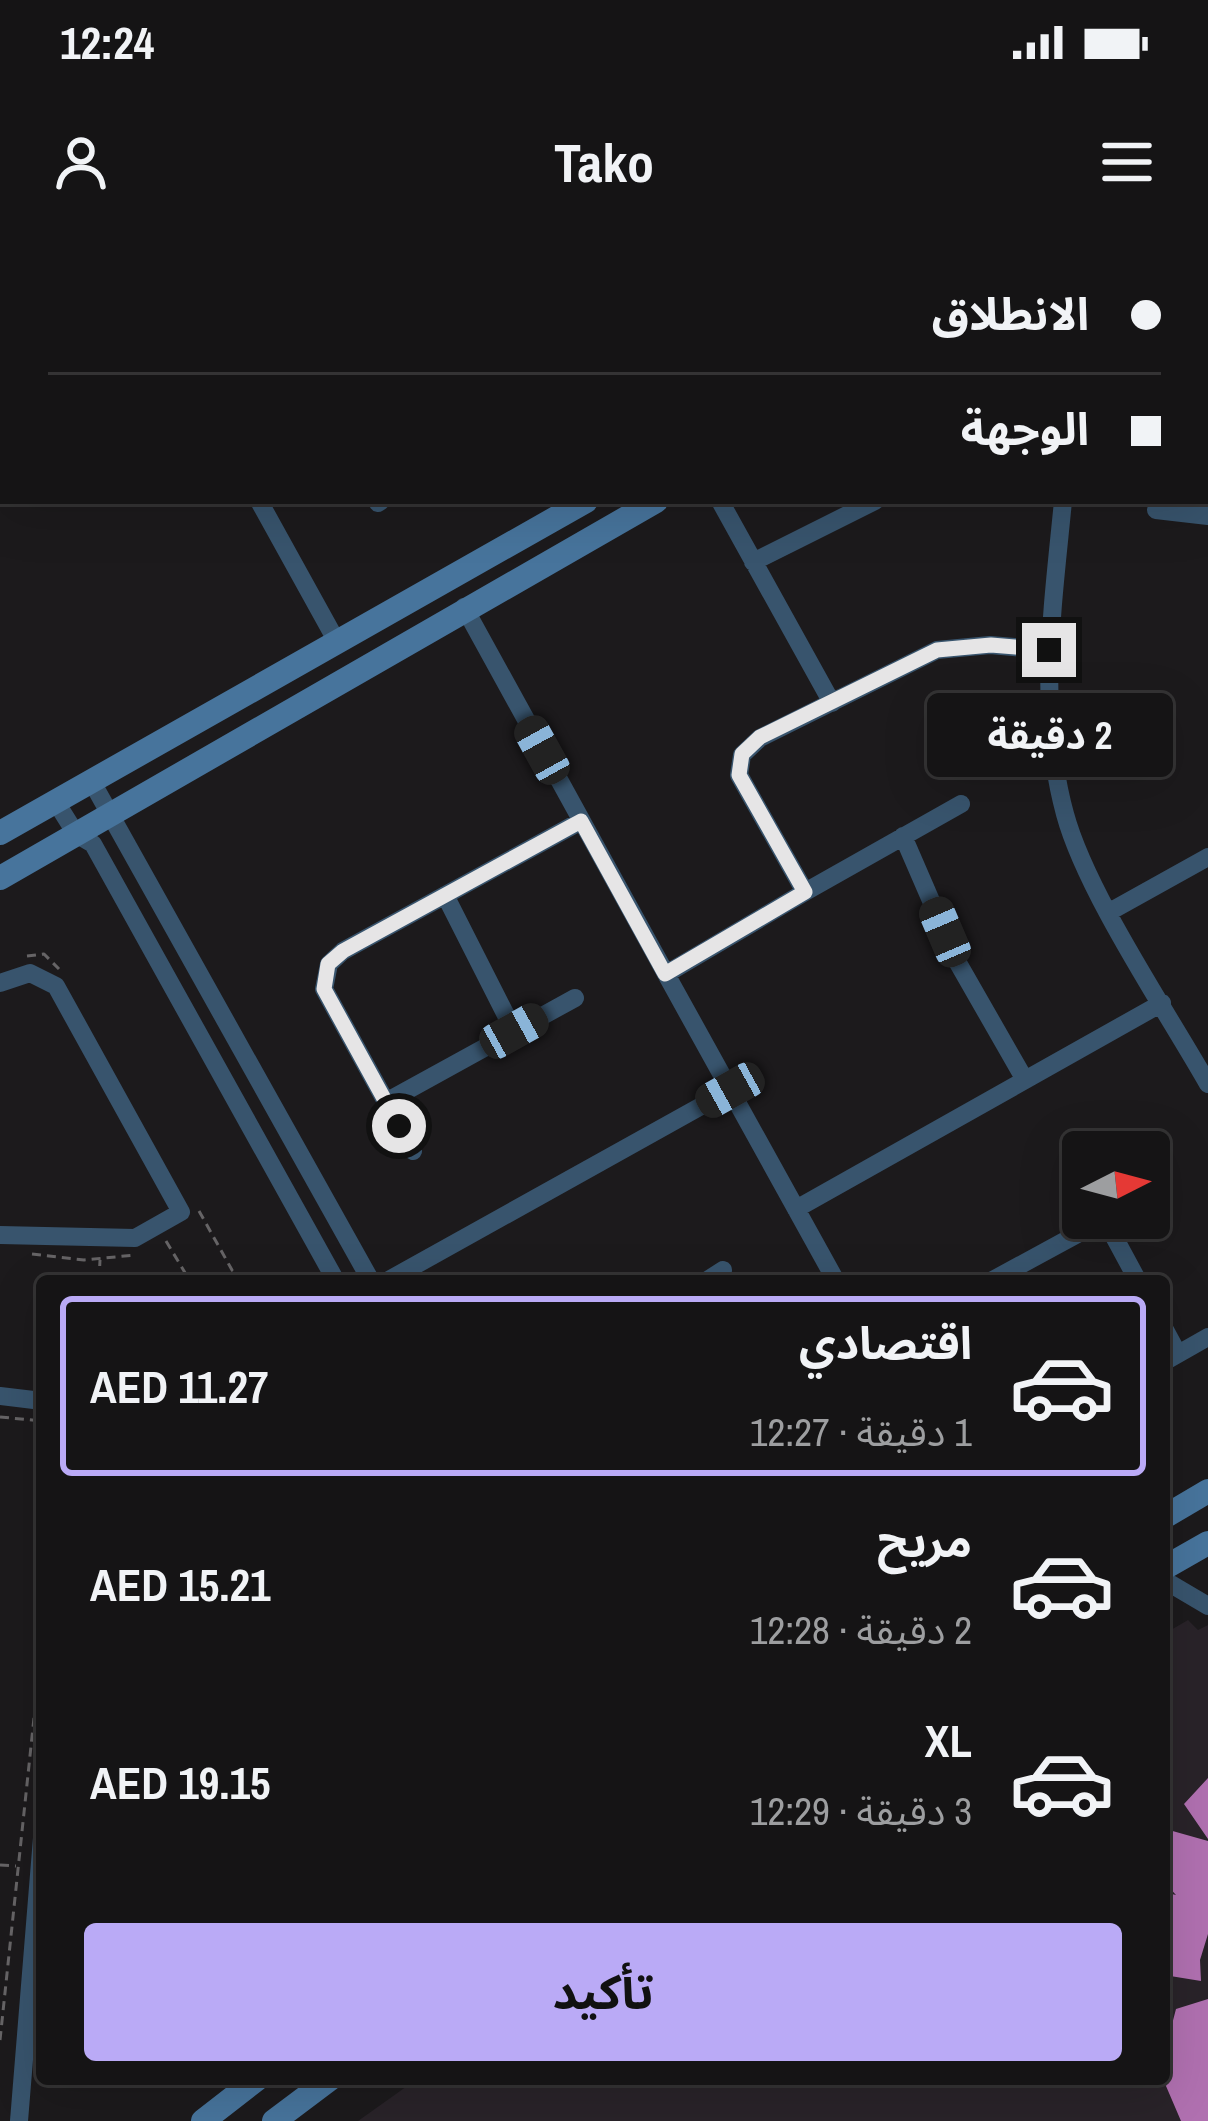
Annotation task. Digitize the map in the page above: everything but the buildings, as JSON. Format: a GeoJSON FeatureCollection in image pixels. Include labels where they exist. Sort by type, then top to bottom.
{"type":"FeatureCollection","features":[{"type":"Feature","properties":{"kind":"main road"},"geometry":{"type":"LineString","coordinates":[[0,833],[581,504]]}},
{"type":"Feature","properties":{"kind":"main road"},"geometry":{"type":"LineString","coordinates":[[0,878],[464,607],[651,504]]}},
{"type":"Feature","properties":{"kind":"main road"},"geometry":{"type":"LineString","coordinates":[[1170,1513],[1208,1491]]}},
{"type":"Feature","properties":{"kind":"main road"},"geometry":{"type":"LineString","coordinates":[[1170,1565],[1208,1543]]}},
{"type":"Feature","properties":{"kind":"main road"},"geometry":{"type":"LineString","coordinates":[[203,2121],[249,2085]]}},
{"type":"Feature","properties":{"kind":"main road"},"geometry":{"type":"LineString","coordinates":[[274,2121],[322,2085]]}},
{"type":"Feature","properties":{"kind":"street"},"geometry":{"type":"LineString","coordinates":[[261,504],[338,642]]}},
{"type":"Feature","properties":{"kind":"street"},"geometry":{"type":"LineString","coordinates":[[722,504],[832,703]]}},
{"type":"Feature","properties":{"kind":"street"},"geometry":{"type":"LineString","coordinates":[[753,562],[869,504]]}},
{"type":"Feature","properties":{"kind":"street"},"geometry":{"type":"LineString","coordinates":[[1064,504],[1049,650],[1051,728],[1065,817],[1111,911],[1208,1084]]}},
{"type":"Feature","properties":{"kind":"street"},"geometry":{"type":"LineString","coordinates":[[1156,510],[1208,516]]}},
{"type":"Feature","properties":{"kind":"street"},"geometry":{"type":"LineString","coordinates":[[464,607],[833,1275]]}},
{"type":"Feature","properties":{"kind":"street"},"geometry":{"type":"LineString","coordinates":[[805,892],[747,796],[739,775],[742,754],[760,737],[937,650],[991,645],[1049,650]]}},
{"type":"Feature","properties":{"kind":"street"},"geometry":{"type":"LineString","coordinates":[[92,782],[368,1275]]}},
{"type":"Feature","properties":{"kind":"street"},"geometry":{"type":"LineString","coordinates":[[56,802],[76,834],[93,844],[333,1275]]}},
{"type":"Feature","properties":{"kind":"street"},"geometry":{"type":"LineString","coordinates":[[665,974],[962,804]]}},
{"type":"Feature","properties":{"kind":"street"},"geometry":{"type":"LineString","coordinates":[[413,1151],[324,989],[324,975],[343,951],[581,821]]}},
{"type":"Feature","properties":{"kind":"street"},"geometry":{"type":"LineString","coordinates":[[903,836],[958,963],[1025,1080]]}},
{"type":"Feature","properties":{"kind":"street"},"geometry":{"type":"LineString","coordinates":[[1111,911],[1208,856]]}},
{"type":"Feature","properties":{"kind":"street"},"geometry":{"type":"LineString","coordinates":[[445,895],[514,1031]]}},
{"type":"Feature","properties":{"kind":"street"},"geometry":{"type":"LineString","coordinates":[[0,983],[30,973],[56,986],[181,1211],[135,1238],[101,1250],[0,1235]]}},
{"type":"Feature","properties":{"kind":"street"},"geometry":{"type":"LineString","coordinates":[[386,1102],[575,998]]}},
{"type":"Feature","properties":{"kind":"street"},"geometry":{"type":"LineString","coordinates":[[796,1209],[1162,1003]]}},
{"type":"Feature","properties":{"kind":"street"},"geometry":{"type":"LineString","coordinates":[[398,1275],[730,1090]]}},
{"type":"Feature","properties":{"kind":"street"},"geometry":{"type":"LineString","coordinates":[[1002,1275],[1068,1239]]}},
{"type":"Feature","properties":{"kind":"street"},"geometry":{"type":"LineString","coordinates":[[1116,1239],[1135,1275]]}},
{"type":"Feature","properties":{"kind":"street"},"geometry":{"type":"LineString","coordinates":[[715,1275],[723,1270]]}},
{"type":"Feature","properties":{"kind":"street"},"geometry":{"type":"LineString","coordinates":[[1171,1358],[1208,1337]]}},
{"type":"Feature","properties":{"kind":"street"},"geometry":{"type":"LineString","coordinates":[[0,1396],[36,1400]]}},
{"type":"Feature","properties":{"kind":"street"},"geometry":{"type":"LineString","coordinates":[[1170,1584],[1208,1606]]}},
{"type":"Feature","properties":{"kind":"street"},"geometry":{"type":"LineString","coordinates":[[19,2121],[34,2028],[36,1977]]}},
{"type":"Feature","properties":{"kind":"path"},"geometry":{"type":"LineString","coordinates":[[163,1243],[167,1240],[187,1275]]}},
{"type":"Feature","properties":{"kind":"path"},"geometry":{"type":"LineString","coordinates":[[21,1253],[101,1250],[139,1254]]}},
{"type":"Feature","properties":{"kind":"path"},"geometry":{"type":"LineString","coordinates":[[99,1275],[101,1250]]}},
{"type":"Feature","properties":{"kind":"path"},"geometry":{"type":"LineString","coordinates":[[212,1269],[216,1275]]}},
{"type":"Feature","properties":{"kind":"path"},"geometry":{"type":"LineString","coordinates":[[0,1417],[36,1420]]}},
{"type":"Feature","properties":{"kind":"path"},"geometry":{"type":"LineString","coordinates":[[0,2040],[36,1698]]}},
{"type":"Feature","properties":{"kind":"path"},"geometry":{"type":"LineString","coordinates":[[0,1864],[18,1866]]}},
{"type":"Feature","properties":{"kind":"shaded area"},"geometry":{"type":"Polygon","coordinates":[[[1188,1620],[1198,1630],[1208,1625],[1208,2121],[358,2121],[409,2085],[1170,2085],[1170,1630],[1188,1620]]]}},
{"type":"Feature","properties":{"kind":"route"},"geometry":{"type":"LineString","coordinates":[[399,1126],[324,989],[328,964],[343,951],[581,821],[665,974],[805,892],[739,775],[742,754],[760,737],[824,708],[898,665],[937,650],[991,645],[1049,650]]}}]}
